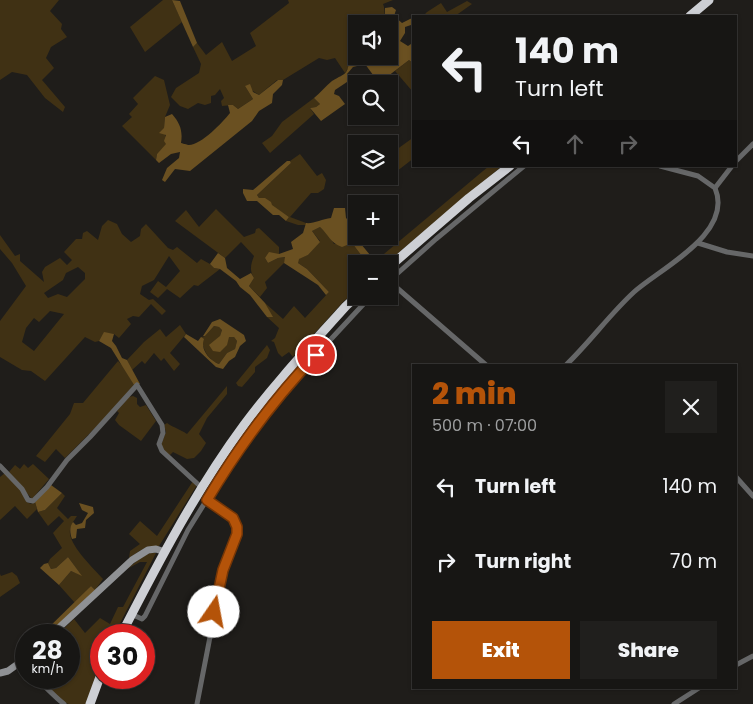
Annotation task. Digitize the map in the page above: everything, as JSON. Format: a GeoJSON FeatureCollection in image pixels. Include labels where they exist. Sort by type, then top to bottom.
{"type":"FeatureCollection","features":[{"type":"Feature","properties":{"kind":"highway"},"geometry":{"type":"LineString","coordinates":[[691,15],[709,0]]}},
{"type":"Feature","properties":{"kind":"highway"},"geometry":{"type":"LineString","coordinates":[[398,259],[509,167]]}},
{"type":"Feature","properties":{"kind":"highway"},"geometry":{"type":"LineString","coordinates":[[127,624],[201,487],[250,418],[308,348],[348,305]]}},
{"type":"Feature","properties":{"kind":"highway"},"geometry":{"type":"LineString","coordinates":[[90,704],[96,689]]}},
{"type":"Feature","properties":{"kind":"street"},"geometry":{"type":"LineString","coordinates":[[737,160],[753,144]]}},
{"type":"Feature","properties":{"kind":"street"},"geometry":{"type":"LineString","coordinates":[[398,273],[436,238],[523,167]]}},
{"type":"Feature","properties":{"kind":"street"},"geometry":{"type":"LineString","coordinates":[[567,364],[634,292],[698,243],[714,220],[718,210],[718,195],[715,188],[698,176],[664,167]]}},
{"type":"Feature","properties":{"kind":"street"},"geometry":{"type":"LineString","coordinates":[[715,188],[731,167]]}},
{"type":"Feature","properties":{"kind":"street"},"geometry":{"type":"LineString","coordinates":[[698,243],[753,256]]}},
{"type":"Feature","properties":{"kind":"street"},"geometry":{"type":"LineString","coordinates":[[398,289],[485,364]]}},
{"type":"Feature","properties":{"kind":"street"},"geometry":{"type":"LineString","coordinates":[[132,614],[142,619],[145,616],[188,530],[229,464],[259,423],[294,379],[363,305]]}},
{"type":"Feature","properties":{"kind":"street"},"geometry":{"type":"LineString","coordinates":[[308,348],[316,355]]}},
{"type":"Feature","properties":{"kind":"street"},"geometry":{"type":"LineString","coordinates":[[572,360],[576,364]]}},
{"type":"Feature","properties":{"kind":"street"},"geometry":{"type":"LineString","coordinates":[[0,466],[22,489],[28,500],[33,501],[47,487],[67,460],[137,385],[162,424],[163,433],[159,444],[162,451],[201,487]]}},
{"type":"Feature","properties":{"kind":"street"},"geometry":{"type":"LineString","coordinates":[[250,418],[259,423]]}},
{"type":"Feature","properties":{"kind":"street"},"geometry":{"type":"LineString","coordinates":[[737,478],[753,496]]}},
{"type":"Feature","properties":{"kind":"street"},"geometry":{"type":"LineString","coordinates":[[197,704],[223,570],[237,532],[233,518],[207,500]]}},
{"type":"Feature","properties":{"kind":"street"},"geometry":{"type":"LineString","coordinates":[[63,624],[132,560],[148,550],[156,549],[165,552]]}},
{"type":"Feature","properties":{"kind":"street"},"geometry":{"type":"LineString","coordinates":[[737,664],[753,656]]}},
{"type":"Feature","properties":{"kind":"street"},"geometry":{"type":"LineString","coordinates":[[0,673],[15,666]]}},
{"type":"Feature","properties":{"kind":"street"},"geometry":{"type":"LineString","coordinates":[[46,689],[64,704]]}},
{"type":"Feature","properties":{"kind":"street"},"geometry":{"type":"LineString","coordinates":[[674,704],[698,689]]}},
{"type":"Feature","properties":{"kind":"shaded area"},"geometry":{"type":"Polygon","coordinates":[[[0,0],[59,0],[50,11],[62,24],[61,29],[67,37],[51,47],[46,58],[54,68],[42,80],[65,107],[63,112],[45,98],[27,75],[12,72],[0,80],[0,0]]]}},
{"type":"Feature","properties":{"kind":"shaded area"},"geometry":{"type":"Polygon","coordinates":[[[163,0],[172,0],[182,22],[145,52],[130,27],[163,0]]]}},
{"type":"Feature","properties":{"kind":"shaded area"},"geometry":{"type":"Polygon","coordinates":[[[172,0],[180,1],[197,43],[193,47],[172,0]]]}},
{"type":"Feature","properties":{"kind":"shaded area"},"geometry":{"type":"Polygon","coordinates":[[[288,0],[393,0],[383,4],[385,15],[348,15],[349,65],[345,73],[335,58],[327,60],[319,58],[283,80],[277,80],[259,95],[245,86],[253,99],[238,109],[233,105],[222,106],[221,101],[224,98],[220,89],[215,95],[211,96],[211,103],[205,105],[198,103],[188,109],[180,106],[171,97],[176,88],[199,73],[201,64],[193,47],[197,43],[206,55],[222,42],[232,61],[256,46],[250,33],[289,3],[288,0]]]}},
{"type":"Feature","properties":{"kind":"shaded area"},"geometry":{"type":"Polygon","coordinates":[[[467,1],[472,4],[456,15],[424,15],[441,3],[447,12],[467,1]]]}},
{"type":"Feature","properties":{"kind":"shaded area"},"geometry":{"type":"Polygon","coordinates":[[[392,7],[396,10],[394,15],[385,15],[385,8],[392,7]]]}},
{"type":"Feature","properties":{"kind":"shaded area"},"geometry":{"type":"Polygon","coordinates":[[[412,18],[412,25],[405,27],[405,33],[400,41],[408,46],[412,43],[412,62],[409,60],[389,75],[373,75],[366,65],[398,65],[398,20],[402,23],[412,18]]]}},
{"type":"Feature","properties":{"kind":"shaded area"},"geometry":{"type":"Polygon","coordinates":[[[409,60],[412,62],[412,91],[395,71],[409,60]]]}},
{"type":"Feature","properties":{"kind":"shaded area"},"geometry":{"type":"Polygon","coordinates":[[[349,65],[361,65],[353,67],[347,74],[347,82],[335,90],[334,94],[339,96],[345,104],[321,121],[310,108],[320,104],[314,98],[332,81],[346,73],[349,65]]]}},
{"type":"Feature","properties":{"kind":"shaded area"},"geometry":{"type":"Polygon","coordinates":[[[155,76],[164,80],[170,105],[165,117],[164,128],[167,144],[157,154],[156,160],[122,126],[132,117],[129,114],[138,104],[133,98],[155,76]]]}},
{"type":"Feature","properties":{"kind":"shaded area"},"geometry":{"type":"Polygon","coordinates":[[[278,80],[283,80],[282,85],[273,94],[272,103],[259,111],[252,121],[190,171],[175,169],[165,182],[162,180],[167,168],[179,158],[180,152],[171,154],[159,163],[156,160],[157,154],[166,144],[164,141],[166,135],[159,133],[164,128],[165,117],[172,114],[177,121],[182,135],[181,143],[194,144],[227,117],[230,113],[228,105],[233,105],[238,109],[253,99],[245,86],[250,84],[253,92],[259,95],[278,80]]]}},
{"type":"Feature","properties":{"kind":"shaded area"},"geometry":{"type":"Polygon","coordinates":[[[314,98],[320,104],[310,108],[314,114],[270,153],[262,143],[272,136],[282,122],[314,98]]]}},
{"type":"Feature","properties":{"kind":"shaded area"},"geometry":{"type":"Polygon","coordinates":[[[412,138],[412,160],[398,170],[398,149],[412,138]]]}},
{"type":"Feature","properties":{"kind":"shaded area"},"geometry":{"type":"Polygon","coordinates":[[[300,154],[317,176],[322,173],[326,180],[324,189],[318,193],[311,193],[290,217],[306,223],[306,225],[298,225],[286,221],[289,217],[257,195],[291,163],[290,161],[300,154]]]}},
{"type":"Feature","properties":{"kind":"shaded area"},"geometry":{"type":"Polygon","coordinates":[[[287,161],[291,163],[257,195],[259,198],[265,198],[271,202],[272,205],[289,217],[286,221],[279,215],[273,215],[257,201],[247,201],[243,189],[253,190],[287,161]]]}},
{"type":"Feature","properties":{"kind":"shaded area"},"geometry":{"type":"Polygon","coordinates":[[[488,167],[501,167],[396,255],[383,255],[395,245],[398,245],[398,242],[488,167]]]}},
{"type":"Feature","properties":{"kind":"shaded area"},"geometry":{"type":"Polygon","coordinates":[[[334,208],[345,208],[348,220],[348,245],[342,247],[338,245],[320,227],[312,231],[320,242],[308,255],[299,259],[298,263],[307,269],[329,292],[326,295],[318,285],[284,263],[285,257],[268,263],[265,258],[269,252],[279,254],[293,249],[291,242],[303,233],[306,223],[331,218],[334,208]]]}},
{"type":"Feature","properties":{"kind":"shaded area"},"geometry":{"type":"Polygon","coordinates":[[[216,209],[244,237],[255,233],[256,229],[259,228],[279,247],[279,254],[265,258],[268,263],[278,258],[286,257],[284,263],[265,282],[267,288],[260,297],[249,286],[254,278],[251,267],[254,256],[241,242],[225,258],[175,221],[186,210],[199,227],[216,209]]]}},
{"type":"Feature","properties":{"kind":"shaded area"},"geometry":{"type":"Polygon","coordinates":[[[108,220],[117,224],[122,234],[131,242],[140,236],[141,229],[146,224],[168,248],[173,250],[177,247],[197,263],[201,259],[214,268],[220,269],[198,286],[194,285],[180,298],[167,289],[158,298],[150,292],[158,281],[166,287],[180,271],[169,256],[154,280],[142,286],[140,294],[149,300],[153,299],[166,311],[162,315],[151,304],[139,317],[133,316],[127,319],[131,324],[119,338],[114,334],[104,333],[99,341],[95,342],[85,337],[45,381],[31,371],[22,370],[0,357],[0,321],[26,286],[12,263],[0,249],[0,235],[15,256],[20,254],[20,261],[44,282],[42,272],[45,267],[60,258],[67,265],[72,260],[64,252],[76,239],[82,239],[83,233],[87,231],[98,240],[102,226],[108,220]],[[78,267],[66,273],[63,280],[44,293],[48,298],[58,294],[67,297],[85,279],[85,273],[78,267]],[[50,311],[39,322],[34,318],[26,328],[22,342],[34,351],[64,314],[50,311]]]}},
{"type":"Feature","properties":{"kind":"shaded area"},"geometry":{"type":"Polygon","coordinates":[[[320,227],[328,234],[334,244],[354,245],[361,255],[348,255],[348,297],[293,357],[289,352],[282,357],[278,353],[274,342],[271,341],[275,338],[279,328],[267,317],[272,317],[265,303],[283,319],[294,306],[305,318],[329,292],[307,269],[298,263],[298,259],[308,255],[320,241],[312,231],[320,227]]]}},
{"type":"Feature","properties":{"kind":"shaded area"},"geometry":{"type":"Polygon","coordinates":[[[354,245],[362,245],[370,255],[361,255],[354,245]]]}},
{"type":"Feature","properties":{"kind":"shaded area"},"geometry":{"type":"Polygon","coordinates":[[[218,253],[225,258],[227,268],[240,279],[251,273],[254,278],[249,286],[265,303],[273,317],[267,317],[236,281],[210,264],[218,253]]]}},
{"type":"Feature","properties":{"kind":"shaded area"},"geometry":{"type":"Polygon","coordinates":[[[220,319],[244,335],[246,341],[240,346],[235,357],[223,369],[216,367],[184,337],[186,334],[198,341],[201,337],[204,339],[203,347],[206,354],[219,364],[227,353],[235,349],[237,341],[234,337],[229,337],[227,345],[220,352],[213,351],[209,345],[220,336],[222,330],[214,326],[203,336],[212,322],[220,319]]]}},
{"type":"Feature","properties":{"kind":"shaded area"},"geometry":{"type":"Polygon","coordinates":[[[180,325],[186,334],[170,353],[180,364],[174,371],[164,358],[161,361],[154,353],[145,364],[142,361],[132,370],[127,360],[144,342],[160,329],[166,337],[180,325]]]}},
{"type":"Feature","properties":{"kind":"shaded area"},"geometry":{"type":"Polygon","coordinates":[[[214,326],[222,330],[220,336],[234,337],[237,341],[235,349],[227,353],[219,364],[206,353],[201,337],[205,336],[214,326]]]}},
{"type":"Feature","properties":{"kind":"shaded area"},"geometry":{"type":"Polygon","coordinates":[[[104,332],[114,334],[112,341],[122,358],[127,360],[140,384],[134,385],[111,348],[99,341],[104,332]]]}},
{"type":"Feature","properties":{"kind":"shaded area"},"geometry":{"type":"Polygon","coordinates":[[[267,345],[270,350],[267,358],[255,367],[255,372],[242,387],[238,386],[236,383],[267,345]]]}},
{"type":"Feature","properties":{"kind":"shaded area"},"geometry":{"type":"Polygon","coordinates":[[[118,361],[134,385],[65,458],[56,449],[45,462],[36,456],[70,414],[74,403],[83,403],[118,361]]]}},
{"type":"Feature","properties":{"kind":"shaded area"},"geometry":{"type":"Polygon","coordinates":[[[227,386],[227,394],[207,418],[199,434],[206,443],[201,451],[194,458],[187,459],[173,452],[169,456],[161,445],[166,432],[164,425],[167,423],[187,434],[227,386]]]}},
{"type":"Feature","properties":{"kind":"shaded area"},"geometry":{"type":"Polygon","coordinates":[[[129,397],[137,398],[137,404],[140,407],[146,405],[156,421],[141,441],[115,420],[119,413],[117,411],[129,397]]]}},
{"type":"Feature","properties":{"kind":"shaded area"},"geometry":{"type":"Polygon","coordinates":[[[24,464],[28,468],[33,464],[49,479],[32,499],[9,472],[15,465],[20,469],[24,464]]]}},
{"type":"Feature","properties":{"kind":"shaded area"},"geometry":{"type":"Polygon","coordinates":[[[5,473],[21,490],[27,502],[31,504],[35,502],[37,509],[27,519],[15,506],[0,520],[0,477],[5,473]]]}},
{"type":"Feature","properties":{"kind":"shaded area"},"geometry":{"type":"Polygon","coordinates":[[[193,481],[197,485],[159,546],[146,548],[129,558],[130,551],[140,544],[129,534],[140,521],[157,536],[193,481]]]}},
{"type":"Feature","properties":{"kind":"shaded area"},"geometry":{"type":"Polygon","coordinates":[[[51,485],[62,493],[45,510],[38,512],[35,502],[51,485]]]}},
{"type":"Feature","properties":{"kind":"shaded area"},"geometry":{"type":"Polygon","coordinates":[[[62,493],[65,496],[57,508],[68,519],[71,516],[77,516],[70,529],[72,540],[84,558],[103,579],[95,590],[91,586],[75,603],[59,585],[71,571],[81,575],[68,557],[56,568],[51,569],[48,563],[62,548],[53,533],[64,521],[59,516],[48,526],[38,512],[45,510],[62,493]]]}},
{"type":"Feature","properties":{"kind":"shaded area"},"geometry":{"type":"Polygon","coordinates":[[[79,503],[93,507],[94,513],[86,520],[85,528],[77,529],[76,538],[72,539],[70,530],[73,522],[76,525],[82,523],[88,513],[82,510],[79,503]]]}},
{"type":"Feature","properties":{"kind":"shaded area"},"geometry":{"type":"Polygon","coordinates":[[[156,553],[120,624],[110,624],[118,607],[123,607],[147,562],[140,562],[127,569],[143,556],[156,553]]]}},
{"type":"Feature","properties":{"kind":"shaded area"},"geometry":{"type":"Polygon","coordinates":[[[68,557],[82,576],[71,571],[59,585],[40,568],[48,563],[51,569],[56,568],[68,557]]]}},
{"type":"Feature","properties":{"kind":"shaded area"},"geometry":{"type":"Polygon","coordinates":[[[12,572],[17,576],[20,583],[0,597],[0,574],[1,576],[12,572]]]}},
{"type":"Feature","properties":{"kind":"shaded area"},"geometry":{"type":"Polygon","coordinates":[[[91,586],[95,590],[59,624],[52,624],[91,586]]]}},
{"type":"Feature","properties":{"kind":"shaded area"},"geometry":{"type":"Polygon","coordinates":[[[100,618],[110,624],[94,624],[100,618]]]}},
{"type":"Feature","properties":{"kind":"shaded area"},"geometry":{"type":"Polygon","coordinates":[[[74,619],[78,624],[69,624],[74,619]]]}},
{"type":"Feature","properties":{"kind":"shaded area"},"geometry":{"type":"Polygon","coordinates":[[[80,627],[85,633],[90,628],[91,689],[86,704],[69,704],[56,696],[50,689],[80,689],[80,627]]]}},
{"type":"Feature","properties":{"kind":"route"},"geometry":{"type":"LineString","coordinates":[[214,612],[223,570],[228,552],[237,534],[237,527],[233,518],[207,500],[232,460],[282,394],[316,355]]}}]}
